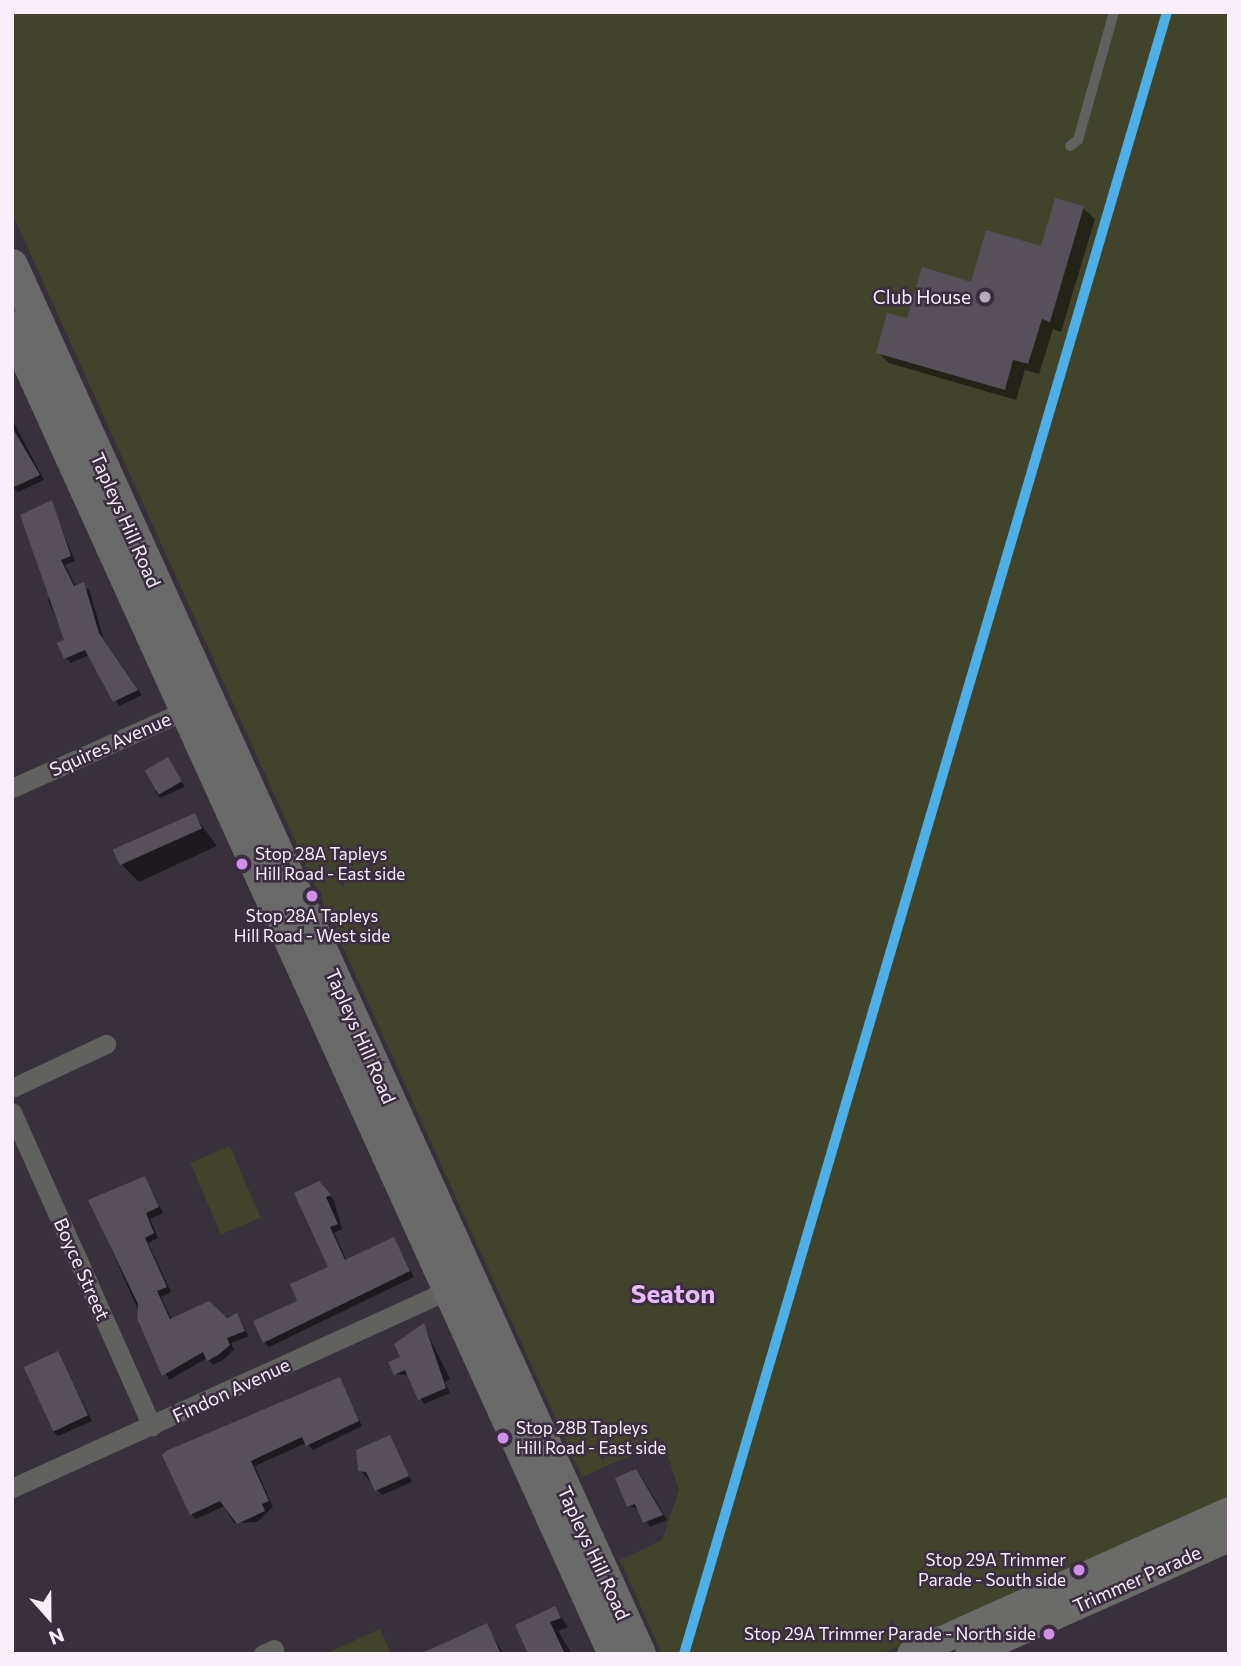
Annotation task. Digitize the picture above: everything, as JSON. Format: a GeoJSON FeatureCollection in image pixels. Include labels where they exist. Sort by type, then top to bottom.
{"type":"FeatureCollection","features":[{"type":"Feature","properties":{"kind":"main road","name":"Tapleys Hill Road"},"geometry":{"type":"LineString","coordinates":[[12,265],[197,705],[449,1290],[614,1654]]}},
{"type":"Feature","properties":{"kind":"main road","name":"Tapleys Hill Road"},"geometry":{"type":"LineString","coordinates":[[12,327],[197,705],[640,1654]]}},
{"type":"Feature","properties":{"kind":"main road","name":"Trimmer Parade"},"geometry":{"type":"LineString","coordinates":[[911,1654],[1229,1511]]}},
{"type":"Feature","properties":{"kind":"main road","name":"Trimmer Parade"},"geometry":{"type":"LineString","coordinates":[[968,1654],[1229,1538]]}},
{"type":"Feature","properties":{"kind":"street","name":"Squires Avenue"},"geometry":{"type":"LineString","coordinates":[[12,788],[197,705]]}},
{"type":"Feature","properties":{"kind":"street"},"geometry":{"type":"LineString","coordinates":[[12,1087],[106,1044]]}},
{"type":"Feature","properties":{"kind":"street","name":"Boyce Street"},"geometry":{"type":"LineString","coordinates":[[12,1112],[152,1426]]}},
{"type":"Feature","properties":{"kind":"street","name":"Findon Avenue"},"geometry":{"type":"LineString","coordinates":[[12,1488],[449,1290]]}},
{"type":"Feature","properties":{"kind":"lane"},"geometry":{"type":"LineString","coordinates":[[1070,146],[1078,140],[1114,12]]}},
{"type":"Feature","properties":{"kind":"green space"},"geometry":{"type":"Polygon","coordinates":[[[12,12],[1229,12],[1229,1498],[881,1654],[662,1654],[620,1560],[662,1540],[679,1490],[663,1441],[582,1477],[12,213],[12,12]]]}},
{"type":"Feature","properties":{"kind":"green space"},"geometry":{"type":"Polygon","coordinates":[[[230,1146],[260,1218],[221,1235],[190,1163],[230,1146]]]}},
{"type":"Feature","properties":{"kind":"green space"},"geometry":{"type":"Polygon","coordinates":[[[380,1629],[391,1654],[325,1654],[380,1629]]]}},
{"type":"Feature","properties":{"kind":"building","name":"Club House"},"geometry":{"type":"Polygon","coordinates":[[[1055,198],[1084,206],[1050,322],[1042,319],[1028,364],[1013,360],[1005,390],[876,353],[887,313],[907,318],[922,267],[971,282],[986,230],[1041,246],[1055,198]]]}},
{"type":"Feature","properties":{"kind":"building"},"geometry":{"type":"Polygon","coordinates":[[[12,427],[40,475],[12,488],[12,427]]]}},
{"type":"Feature","properties":{"kind":"building"},"geometry":{"type":"Polygon","coordinates":[[[52,500],[71,556],[61,560],[74,586],[84,582],[99,633],[138,690],[113,702],[85,650],[64,659],[57,643],[64,640],[20,515],[52,500]]]}},
{"type":"Feature","properties":{"kind":"building"},"geometry":{"type":"Polygon","coordinates":[[[168,757],[182,781],[159,795],[145,770],[168,757]]]}},
{"type":"Feature","properties":{"kind":"building"},"geometry":{"type":"Polygon","coordinates":[[[195,813],[202,829],[120,865],[113,850],[195,813]]]}},
{"type":"Feature","properties":{"kind":"building"},"geometry":{"type":"Polygon","coordinates":[[[145,1176],[159,1207],[146,1213],[154,1233],[145,1238],[167,1287],[157,1291],[170,1319],[209,1301],[227,1318],[237,1313],[245,1331],[227,1338],[230,1345],[207,1361],[203,1352],[162,1376],[137,1318],[138,1304],[88,1200],[145,1176]]]}},
{"type":"Feature","properties":{"kind":"building"},"geometry":{"type":"Polygon","coordinates":[[[319,1181],[331,1195],[326,1197],[338,1224],[330,1227],[345,1260],[394,1237],[410,1271],[263,1343],[253,1321],[297,1301],[290,1284],[328,1267],[294,1193],[319,1181]]]}},
{"type":"Feature","properties":{"kind":"building"},"geometry":{"type":"Polygon","coordinates":[[[424,1323],[446,1388],[418,1400],[405,1370],[394,1375],[388,1362],[400,1357],[394,1344],[424,1323]]]}},
{"type":"Feature","properties":{"kind":"building"},"geometry":{"type":"Polygon","coordinates":[[[58,1351],[88,1415],[54,1431],[24,1367],[58,1351]]]}},
{"type":"Feature","properties":{"kind":"building"},"geometry":{"type":"Polygon","coordinates":[[[340,1377],[359,1421],[306,1446],[302,1437],[251,1461],[269,1501],[262,1504],[265,1511],[237,1524],[220,1501],[190,1515],[162,1455],[166,1451],[340,1377]]]}},
{"type":"Feature","properties":{"kind":"building"},"geometry":{"type":"Polygon","coordinates":[[[390,1435],[409,1476],[375,1491],[366,1472],[358,1471],[356,1450],[390,1435]]]}},
{"type":"Feature","properties":{"kind":"building"},"geometry":{"type":"Polygon","coordinates":[[[636,1469],[663,1515],[643,1523],[635,1504],[627,1507],[615,1478],[636,1469]]]}},
{"type":"Feature","properties":{"kind":"building"},"geometry":{"type":"Polygon","coordinates":[[[555,1606],[561,1618],[550,1622],[565,1654],[528,1654],[515,1625],[555,1606]]]}},
{"type":"Feature","properties":{"kind":"building"},"geometry":{"type":"Polygon","coordinates":[[[487,1623],[501,1654],[419,1654],[449,1641],[487,1623]]]}},
{"type":"Feature","properties":{"kind":"transit line"},"geometry":{"type":"LineString","coordinates":[[684,1654],[1167,12]]}},
{"type":"Feature","properties":{"kind":"place","name":"Club House"},"geometry":{"type":"Point","coordinates":[985,297]}},
{"type":"Feature","properties":{"kind":"place","name":"Stop 28A Tapleys Hill Road - East side"},"geometry":{"type":"Point","coordinates":[242,864]}},
{"type":"Feature","properties":{"kind":"place","name":"Stop 28A Tapleys Hill Road - West side"},"geometry":{"type":"Point","coordinates":[312,896]}},
{"type":"Feature","properties":{"kind":"place","name":"Stop 28B Tapleys Hill Road - East side"},"geometry":{"type":"Point","coordinates":[503,1438]}},
{"type":"Feature","properties":{"kind":"place","name":"Stop 29A Trimmer Parade - South side"},"geometry":{"type":"Point","coordinates":[1079,1570]}},
{"type":"Feature","properties":{"kind":"place","name":"Stop 29A Trimmer Parade - North side"},"geometry":{"type":"Point","coordinates":[1049,1634]}},
{"type":"Feature","properties":{"kind":"district","name":"Seaton"},"geometry":{"type":"Point","coordinates":[673,1293]}}]}
